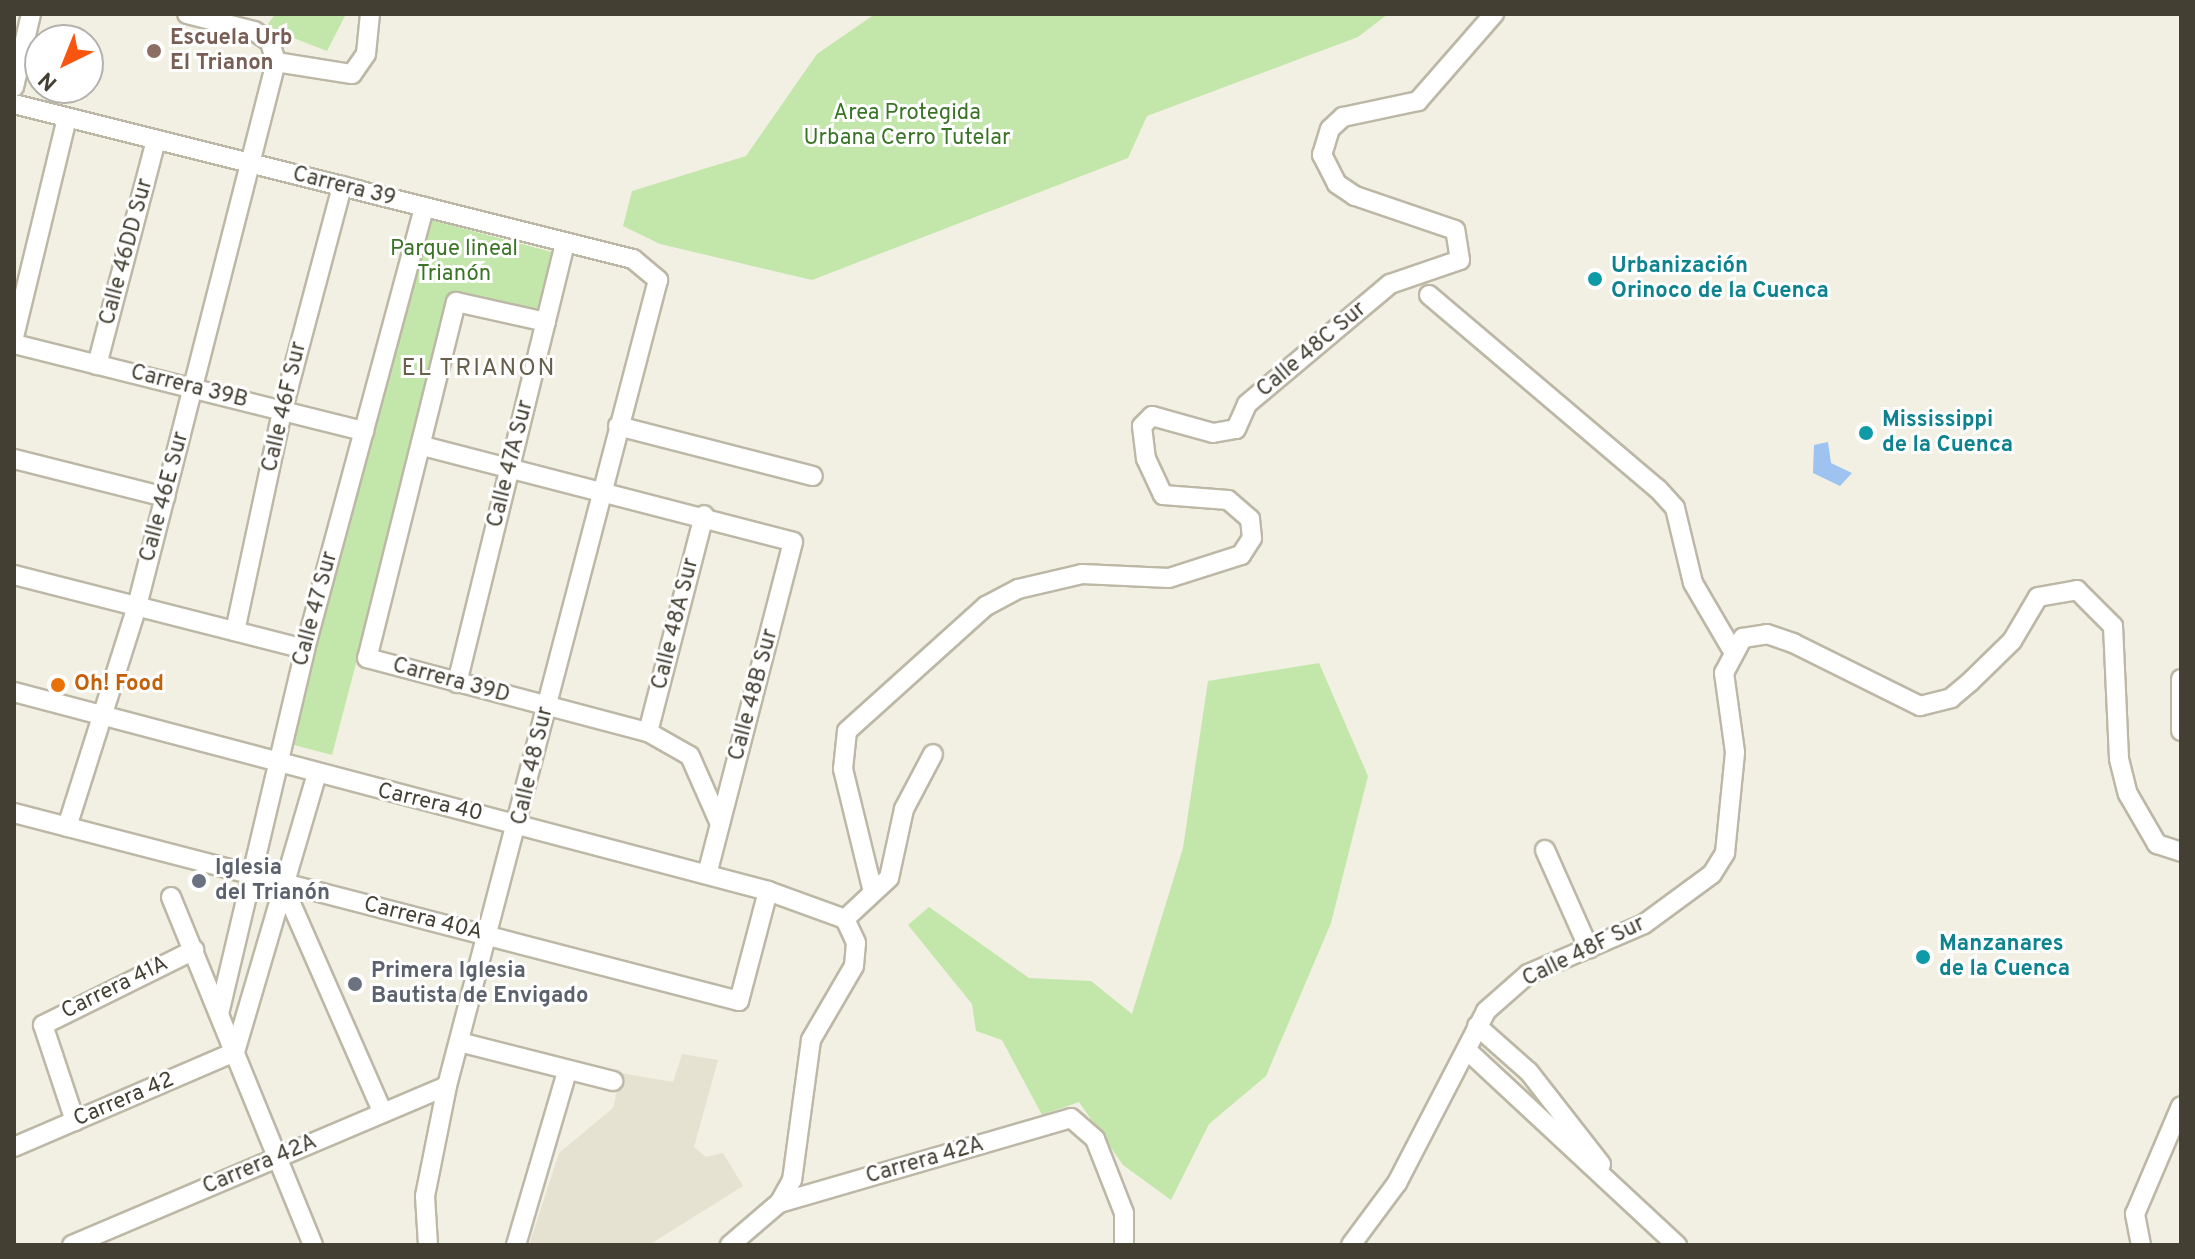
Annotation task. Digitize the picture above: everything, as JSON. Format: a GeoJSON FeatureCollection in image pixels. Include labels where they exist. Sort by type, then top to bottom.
{"type":"FeatureCollection","features":[{"type":"Feature","properties":{"kind":"street"},"geometry":{"type":"LineString","coordinates":[[14,87],[31,14]]}},
{"type":"Feature","properties":{"kind":"street"},"geometry":{"type":"LineString","coordinates":[[187,14],[213,17],[262,36],[276,62],[352,74],[366,54],[370,14]]}},
{"type":"Feature","properties":{"kind":"street","name":"Calle 48C Sur"},"geometry":{"type":"LineString","coordinates":[[873,892],[843,769],[847,731],[986,606],[1018,589],[1082,574],[1169,578],[1241,555],[1252,538],[1250,519],[1228,500],[1163,495],[1146,459],[1142,426],[1152,416],[1213,433],[1236,429],[1247,404],[1390,284],[1460,260],[1455,230],[1355,196],[1337,184],[1322,155],[1330,129],[1343,117],[1418,101],[1494,14]]}},
{"type":"Feature","properties":{"kind":"street","name":"Calle 46E Sur"},"geometry":{"type":"LineString","coordinates":[[67,827],[137,606],[276,62]]}},
{"type":"Feature","properties":{"kind":"street","name":"Carrera 39"},"geometry":{"type":"LineString","coordinates":[[14,104],[643,263],[660,289]]}},
{"type":"Feature","properties":{"kind":"street"},"geometry":{"type":"LineString","coordinates":[[14,337],[67,118]]}},
{"type":"Feature","properties":{"kind":"street","name":"Calle 46DD Sur"},"geometry":{"type":"LineString","coordinates":[[97,365],[156,140]]}},
{"type":"Feature","properties":{"kind":"street","name":"Calle 46F Sur"},"geometry":{"type":"LineString","coordinates":[[235,631],[282,412],[342,186]]}},
{"type":"Feature","properties":{"kind":"street","name":"Calle 47 Sur"},"geometry":{"type":"LineString","coordinates":[[219,1014],[250,870],[305,649],[424,207]]}},
{"type":"Feature","properties":{"kind":"street","name":"Calle 47A Sur"},"geometry":{"type":"LineString","coordinates":[[457,683],[565,244]]}},
{"type":"Feature","properties":{"kind":"street","name":"Calle 48 Sur"},"geometry":{"type":"LineString","coordinates":[[428,1245],[425,1196],[447,1086],[463,1043],[520,825],[546,707],[618,426],[660,289]]}},
{"type":"Feature","properties":{"kind":"street"},"geometry":{"type":"LineString","coordinates":[[1429,295],[1667,498],[1693,583],[1731,648],[1767,634],[1920,706],[1951,698],[1994,661],[2038,597],[2077,590],[2113,626],[2119,759],[2128,794],[2157,844],[2181,852]]}},
{"type":"Feature","properties":{"kind":"street"},"geometry":{"type":"LineString","coordinates":[[546,322],[456,302],[423,446],[509,470],[602,488],[704,515]]}},
{"type":"Feature","properties":{"kind":"street","name":"Carrera 39B"},"geometry":{"type":"LineString","coordinates":[[14,344],[364,431]]}},
{"type":"Feature","properties":{"kind":"street"},"geometry":{"type":"LineString","coordinates":[[618,426],[813,476]]}},
{"type":"Feature","properties":{"kind":"street","name":"Carrera 39D"},"geometry":{"type":"LineString","coordinates":[[423,446],[367,658],[648,732],[690,756],[720,824]]}},
{"type":"Feature","properties":{"kind":"street"},"geometry":{"type":"LineString","coordinates":[[14,459],[165,497]]}},
{"type":"Feature","properties":{"kind":"street","name":"Calle 48B Sur"},"geometry":{"type":"LineString","coordinates":[[704,515],[769,531],[794,550],[707,874]]}},
{"type":"Feature","properties":{"kind":"street","name":"Calle 48A Sur"},"geometry":{"type":"LineString","coordinates":[[648,732],[704,515]]}},
{"type":"Feature","properties":{"kind":"street"},"geometry":{"type":"LineString","coordinates":[[14,575],[305,649]]}},
{"type":"Feature","properties":{"kind":"street","name":"Calle 48F Sur"},"geometry":{"type":"LineString","coordinates":[[1351,1245],[1384,1205],[1469,1052],[1477,1026],[1528,974],[1644,924],[1696,888],[1725,853],[1735,752],[1722,689],[1731,648]]}},
{"type":"Feature","properties":{"kind":"street"},"geometry":{"type":"LineString","coordinates":[[2181,679],[2181,731]]}},
{"type":"Feature","properties":{"kind":"street","name":"Carrera 40"},"geometry":{"type":"LineString","coordinates":[[14,692],[316,776],[707,874],[768,891],[845,919]]}},
{"type":"Feature","properties":{"kind":"street"},"geometry":{"type":"LineString","coordinates":[[730,1245],[779,1203],[799,1154],[811,1040],[854,966],[856,943],[845,919],[889,878],[904,809],[933,754]]}},
{"type":"Feature","properties":{"kind":"street"},"geometry":{"type":"LineString","coordinates":[[235,1052],[282,883],[316,776]]}},
{"type":"Feature","properties":{"kind":"street","name":"Carrera 40A"},"geometry":{"type":"LineString","coordinates":[[14,813],[250,870],[282,883],[739,1001],[768,891]]}},
{"type":"Feature","properties":{"kind":"street"},"geometry":{"type":"LineString","coordinates":[[1545,850],[1589,949]]}},
{"type":"Feature","properties":{"kind":"street"},"geometry":{"type":"LineString","coordinates":[[282,883],[383,1113]]}},
{"type":"Feature","properties":{"kind":"street"},"geometry":{"type":"LineString","coordinates":[[171,897],[313,1245]]}},
{"type":"Feature","properties":{"kind":"street","name":"Carrera 41A"},"geometry":{"type":"LineString","coordinates":[[75,1121],[41,1031],[48,1020],[194,950]]}},
{"type":"Feature","properties":{"kind":"street"},"geometry":{"type":"LineString","coordinates":[[1477,1026],[1538,1082],[1626,1198]]}},
{"type":"Feature","properties":{"kind":"street"},"geometry":{"type":"LineString","coordinates":[[463,1043],[567,1072],[613,1081]]}},
{"type":"Feature","properties":{"kind":"street","name":"Carrera 42"},"geometry":{"type":"LineString","coordinates":[[14,1147],[235,1052]]}},
{"type":"Feature","properties":{"kind":"street"},"geometry":{"type":"LineString","coordinates":[[1469,1052],[1677,1245]]}},
{"type":"Feature","properties":{"kind":"street"},"geometry":{"type":"LineString","coordinates":[[516,1245],[567,1072]]}},
{"type":"Feature","properties":{"kind":"street","name":"Carrera 42A"},"geometry":{"type":"LineString","coordinates":[[72,1245],[447,1086]]}},
{"type":"Feature","properties":{"kind":"street"},"geometry":{"type":"LineString","coordinates":[[2139,1241],[2135,1214],[2181,1106]]}},
{"type":"Feature","properties":{"kind":"street","name":"Carrera 42A"},"geometry":{"type":"LineString","coordinates":[[779,1203],[1071,1118],[1095,1139],[1124,1213],[1124,1245]]}},
{"type":"Feature","properties":{"kind":"shaded area"},"geometry":{"type":"Polygon","coordinates":[[[682,1054],[718,1060],[694,1147],[706,1157],[723,1153],[743,1186],[649,1245],[529,1245],[559,1153],[613,1108],[621,1073],[673,1082],[682,1054]]]}},
{"type":"Feature","properties":{"kind":"green space"},"geometry":{"type":"Polygon","coordinates":[[[275,14],[346,14],[327,51],[278,32],[268,24],[275,14]]]}},
{"type":"Feature","properties":{"kind":"green space","name":"Area Protegida Urbana Cerro Tutelar"},"geometry":{"type":"Polygon","coordinates":[[[875,14],[1388,14],[1358,37],[1147,116],[1128,158],[812,280],[660,244],[623,226],[632,191],[746,156],[817,54],[875,14]]]}},
{"type":"Feature","properties":{"kind":"green space","name":"Parque lineal Trianón"},"geometry":{"type":"Polygon","coordinates":[[[427,219],[552,252],[538,316],[452,297],[332,755],[290,744],[427,219]]]}},
{"type":"Feature","properties":{"kind":"green space"},"geometry":{"type":"Polygon","coordinates":[[[1319,663],[1368,776],[1331,923],[1266,1076],[1209,1124],[1171,1200],[1123,1165],[1079,1102],[1042,1115],[1002,1040],[976,1031],[972,1004],[908,925],[929,907],[1029,978],[1091,981],[1132,1014],[1183,848],[1208,681],[1319,663]]]}},
{"type":"Feature","properties":{"kind":"water"},"geometry":{"type":"Polygon","coordinates":[[[1828,442],[1831,463],[1852,473],[1840,486],[1813,473],[1814,445],[1828,442]]]}},
{"type":"Feature","properties":{"kind":"place","name":"Escuela Urb El Trianon"},"geometry":{"type":"Point","coordinates":[154,51]}},
{"type":"Feature","properties":{"kind":"place","name":"Urbanización Orinoco de la Cuenca"},"geometry":{"type":"Point","coordinates":[1595,279]}},
{"type":"Feature","properties":{"kind":"place","name":"Mississippi de la Cuenca"},"geometry":{"type":"Point","coordinates":[1866,433]}},
{"type":"Feature","properties":{"kind":"place","name":"Oh! Food"},"geometry":{"type":"Point","coordinates":[58,685]}},
{"type":"Feature","properties":{"kind":"place","name":"Iglesia del Trianón"},"geometry":{"type":"Point","coordinates":[199,881]}},
{"type":"Feature","properties":{"kind":"place","name":"Manzanares de la Cuenca"},"geometry":{"type":"Point","coordinates":[1923,957]}},
{"type":"Feature","properties":{"kind":"place","name":"Primera Iglesia Bautista de Envigado"},"geometry":{"type":"Point","coordinates":[355,984]}},
{"type":"Feature","properties":{"kind":"district","name":"EL TRIANON"},"geometry":{"type":"Point","coordinates":[479,370]}}]}
